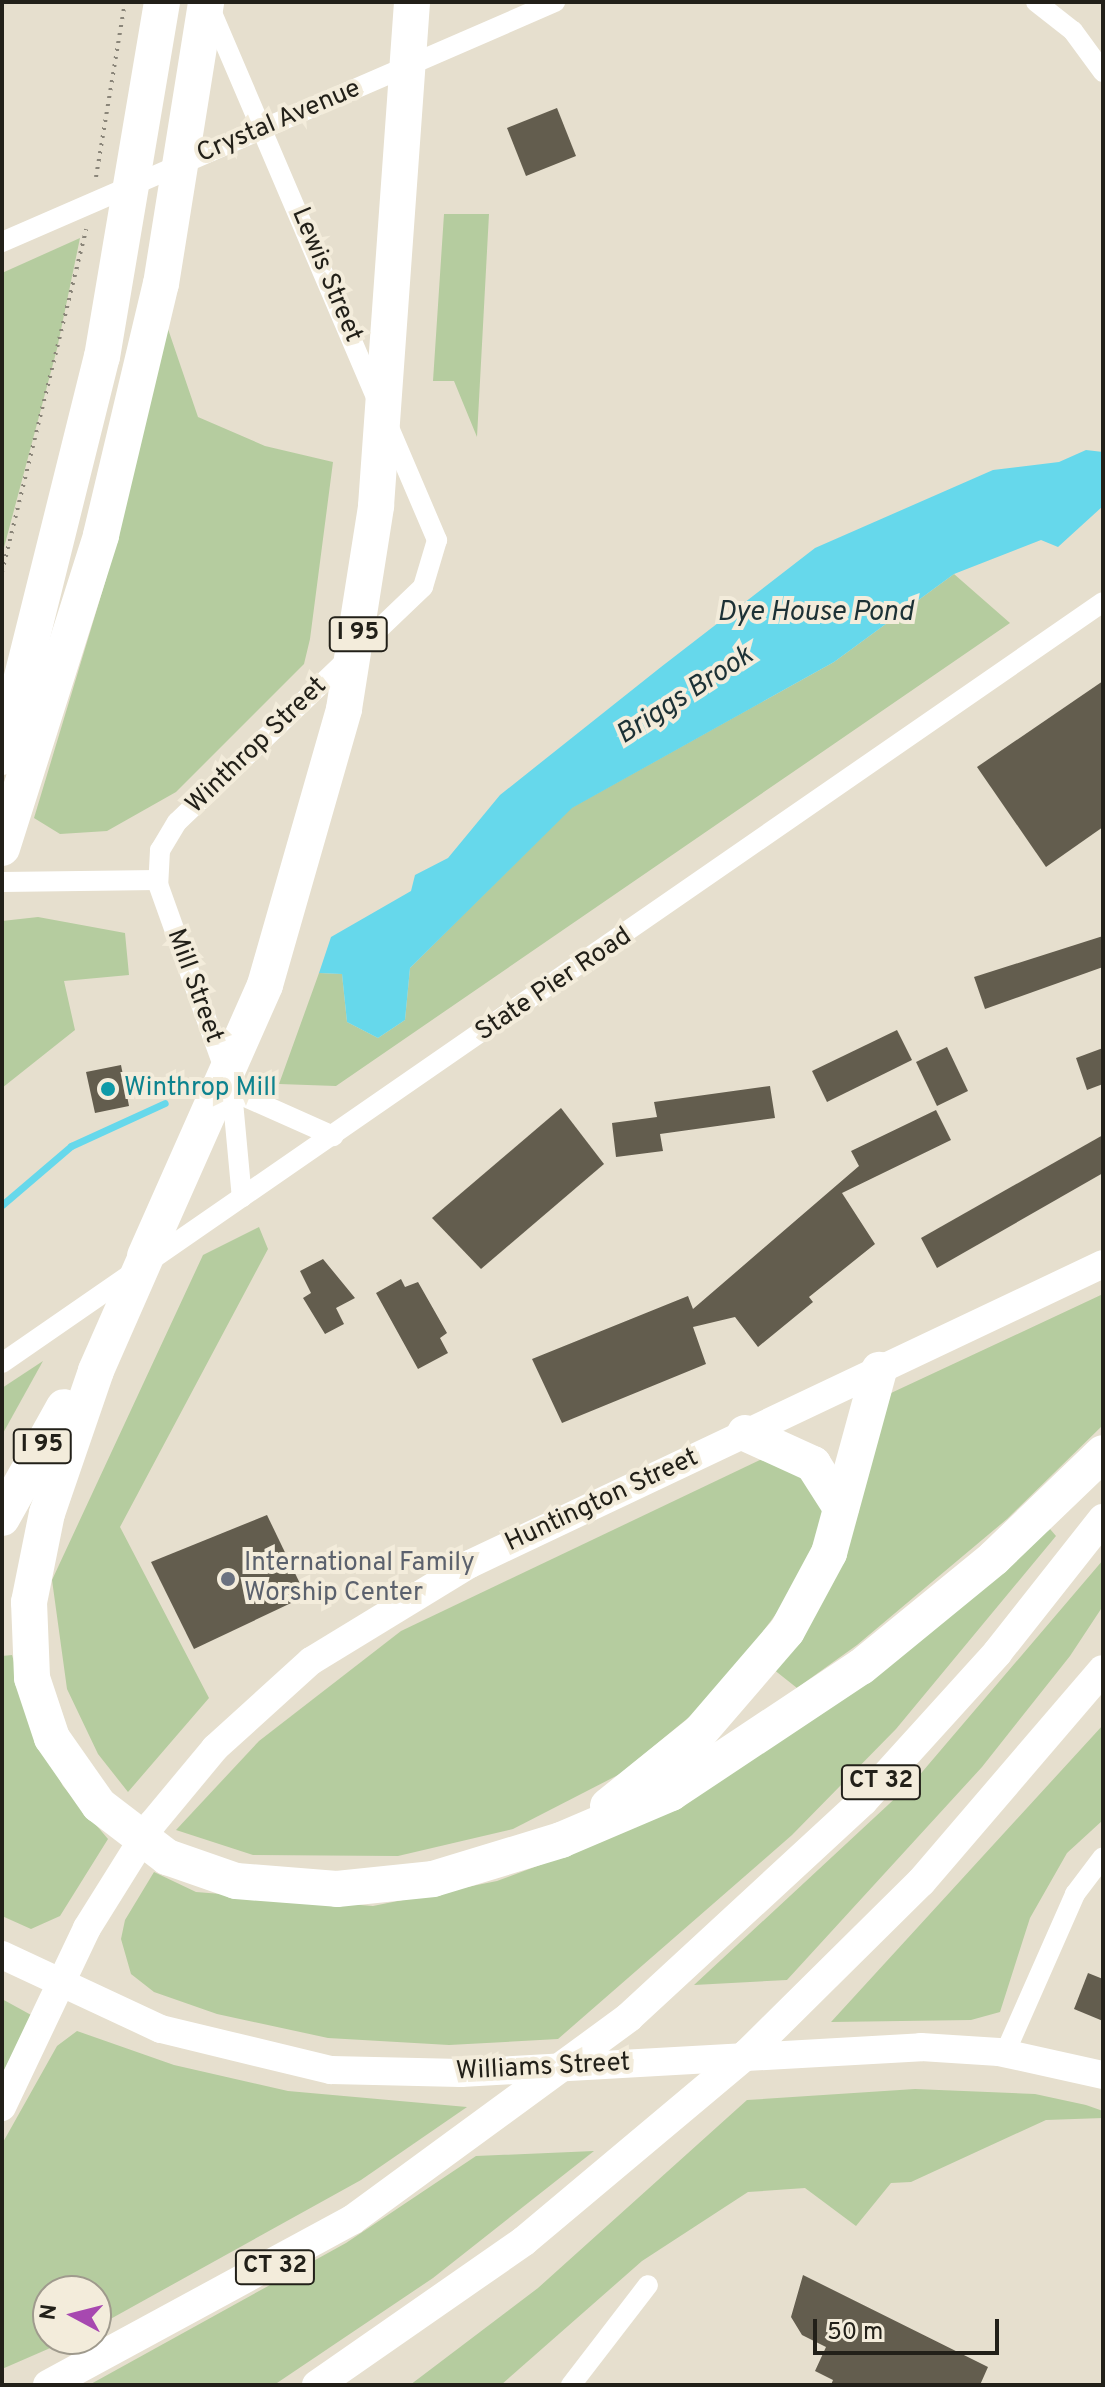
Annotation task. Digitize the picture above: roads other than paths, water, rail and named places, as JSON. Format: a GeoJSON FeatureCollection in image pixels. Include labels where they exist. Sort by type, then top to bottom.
{"type":"FeatureCollection","features":[{"type":"Feature","properties":{"kind":"highway"},"geometry":{"type":"LineString","coordinates":[[2,757],[10,715],[102,357],[162,2]]}},
{"type":"Feature","properties":{"kind":"highway"},"geometry":{"type":"LineString","coordinates":[[2,848],[101,535],[161,284],[207,2]]}},
{"type":"Feature","properties":{"kind":"highway","name":"I 95"},"geometry":{"type":"LineString","coordinates":[[2,1518],[87,1376],[156,1234],[265,985],[344,709],[376,506],[412,2]]}},
{"type":"Feature","properties":{"kind":"highway"},"geometry":{"type":"LineString","coordinates":[[561,1840],[700,1732],[757,1671],[810,1593],[841,1508],[879,1370]]}},
{"type":"Feature","properties":{"kind":"highway"},"geometry":{"type":"LineString","coordinates":[[87,1376],[47,1513],[27,1635],[52,1738],[99,1805],[147,1844],[208,1874],[263,1885],[365,1889],[479,1867],[561,1840],[671,1793],[821,1697],[994,1558],[1103,1453]]}},
{"type":"Feature","properties":{"kind":"highway"},"geometry":{"type":"LineString","coordinates":[[745,1433],[813,1464],[841,1508]]}},
{"type":"Feature","properties":{"kind":"main road","name":"Huntington Street"},"geometry":{"type":"LineString","coordinates":[[2,2107],[108,1889],[152,1824],[215,1748],[311,1661],[416,1592],[1103,1264]]}},
{"type":"Feature","properties":{"kind":"main road","name":"CT 32"},"geometry":{"type":"LineString","coordinates":[[48,2385],[295,2255],[489,2124],[629,2017],[863,1801],[997,1653],[1103,1519]]}},
{"type":"Feature","properties":{"kind":"main road"},"geometry":{"type":"LineString","coordinates":[[317,2385],[524,2241],[681,2112],[797,2006],[931,1872],[1103,1670]]}},
{"type":"Feature","properties":{"kind":"main road","name":"Williams Street"},"geometry":{"type":"LineString","coordinates":[[2,1955],[63,1986],[203,2043],[374,2074],[921,2047],[1005,2053],[1103,2075]]}},
{"type":"Feature","properties":{"kind":"street","name":"Lewis Street"},"geometry":{"type":"LineString","coordinates":[[207,2],[431,517],[437,551]]}},
{"type":"Feature","properties":{"kind":"street","name":"Crystal Avenue"},"geometry":{"type":"LineString","coordinates":[[2,242],[555,2]]}},
{"type":"Feature","properties":{"kind":"street"},"geometry":{"type":"LineString","coordinates":[[1036,2],[1073,31],[1103,72]]}},
{"type":"Feature","properties":{"kind":"street","name":"Winthrop Street"},"geometry":{"type":"LineString","coordinates":[[158,880],[160,850],[173,826],[419,591],[437,551]]}},
{"type":"Feature","properties":{"kind":"street","name":"State Pier Road"},"geometry":{"type":"LineString","coordinates":[[2,1363],[1103,602]]}},
{"type":"Feature","properties":{"kind":"street"},"geometry":{"type":"LineString","coordinates":[[2,882],[158,880]]}},
{"type":"Feature","properties":{"kind":"street","name":"Mill Street"},"geometry":{"type":"LineString","coordinates":[[158,880],[232,1091],[242,1198]]}},
{"type":"Feature","properties":{"kind":"street"},"geometry":{"type":"LineString","coordinates":[[232,1091],[333,1136]]}},
{"type":"Feature","properties":{"kind":"street"},"geometry":{"type":"LineString","coordinates":[[1005,2053],[1075,1894],[1103,1857]]}},
{"type":"Feature","properties":{"kind":"street"},"geometry":{"type":"LineString","coordinates":[[571,2385],[648,2285]]}},
{"type":"Feature","properties":{"kind":"water","name":"Dye House Pond"},"geometry":{"type":"Polygon","coordinates":[[[1086,450],[1103,452],[1103,506],[1058,547],[1041,540],[954,574],[834,662],[572,808],[410,968],[405,1020],[378,1038],[347,1022],[342,974],[319,973],[331,937],[411,891],[415,875],[448,858],[500,795],[661,667],[815,548],[993,470],[1059,462],[1086,450]]]}},
{"type":"Feature","properties":{"kind":"waterway"},"geometry":{"type":"LineString","coordinates":[[2,1205],[71,1146],[165,1103]]}},
{"type":"Feature","properties":{"kind":"place","name":"Winthrop Mill"},"geometry":{"type":"Point","coordinates":[108,1089]}},
{"type":"Feature","properties":{"kind":"place","name":"International Family Worship Center"},"geometry":{"type":"Point","coordinates":[228,1579]}},
{"type":"Feature","properties":{"kind":"water label","name":"Briggs Brook"},"geometry":{"type":"Point","coordinates":[685,696]}}]}
